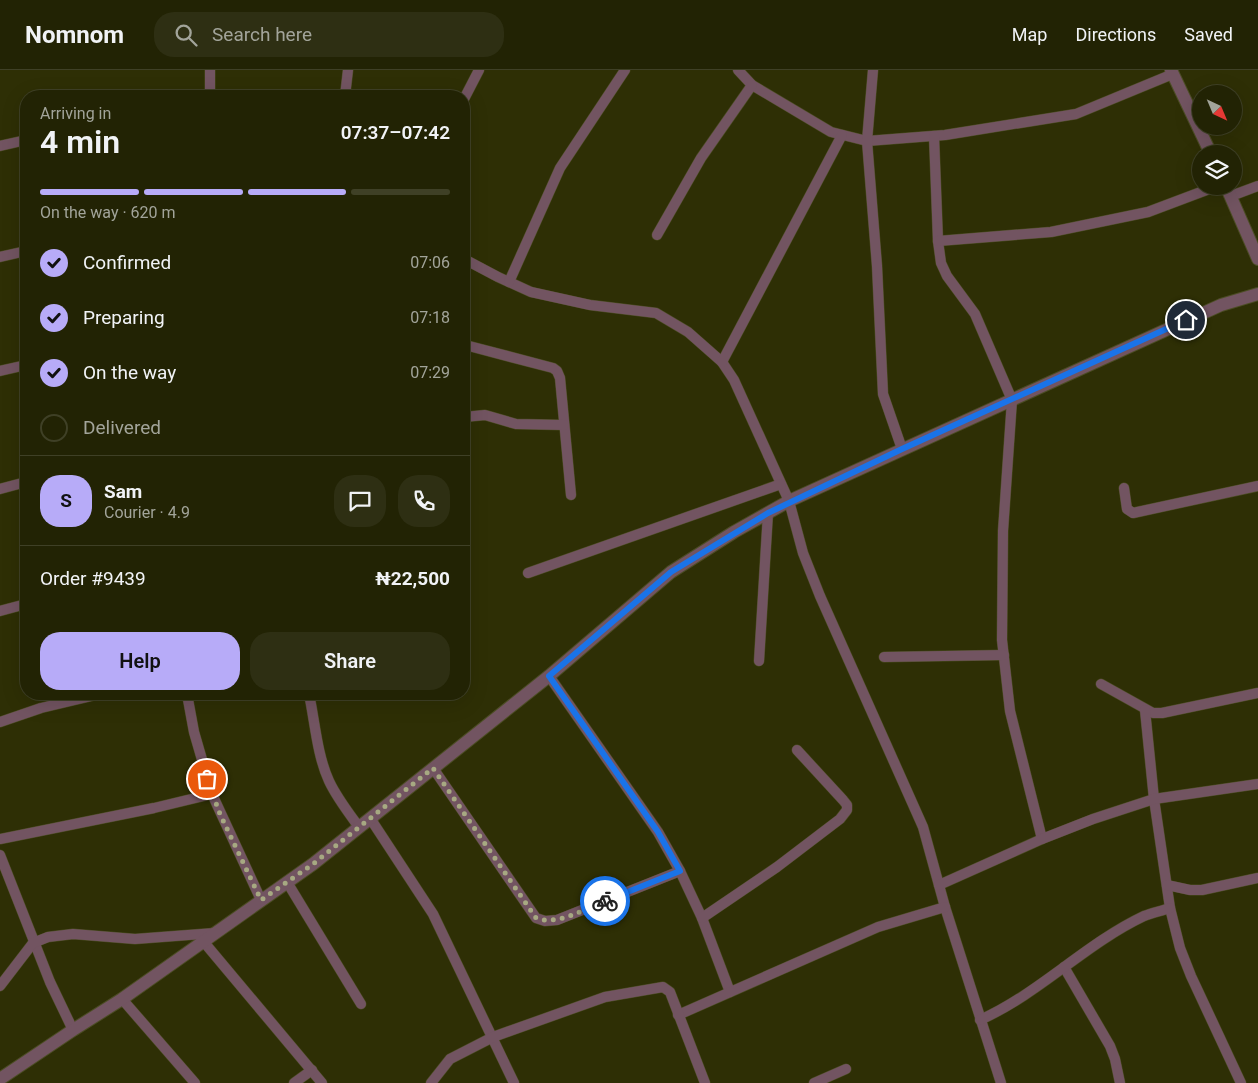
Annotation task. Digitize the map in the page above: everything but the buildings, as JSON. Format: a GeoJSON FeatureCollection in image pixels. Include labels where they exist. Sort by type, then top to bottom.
{"type":"FeatureCollection","features":[{"type":"Feature","properties":{"kind":"street"},"geometry":{"type":"LineString","coordinates":[[210,70],[210,90]]}},
{"type":"Feature","properties":{"kind":"street"},"geometry":{"type":"LineString","coordinates":[[346,90],[348,70]]}},
{"type":"Feature","properties":{"kind":"street"},"geometry":{"type":"LineString","coordinates":[[469,90],[479,70]]}},
{"type":"Feature","properties":{"kind":"street"},"geometry":{"type":"LineString","coordinates":[[509,282],[560,168],[625,70]]}},
{"type":"Feature","properties":{"kind":"street"},"geometry":{"type":"LineString","coordinates":[[738,70],[752,85],[831,132],[867,141],[934,136],[1076,114],[1172,72],[1207,145]]}},
{"type":"Feature","properties":{"kind":"street"},"geometry":{"type":"LineString","coordinates":[[873,70],[867,141],[877,266],[883,394],[902,449]]}},
{"type":"Feature","properties":{"kind":"street"},"geometry":{"type":"LineString","coordinates":[[657,235],[701,158],[752,85]]}},
{"type":"Feature","properties":{"kind":"street"},"geometry":{"type":"LineString","coordinates":[[722,362],[842,135]]}},
{"type":"Feature","properties":{"kind":"street"},"geometry":{"type":"LineString","coordinates":[[934,136],[938,240],[944,270],[975,314],[1012,400],[1003,531],[1002,640],[1010,711],[1042,839]]}},
{"type":"Feature","properties":{"kind":"street"},"geometry":{"type":"LineString","coordinates":[[0,146],[20,141]]}},
{"type":"Feature","properties":{"kind":"street"},"geometry":{"type":"LineString","coordinates":[[1242,189],[1258,186]]}},
{"type":"Feature","properties":{"kind":"street"},"geometry":{"type":"LineString","coordinates":[[938,240],[1051,232],[1148,212],[1193,195]]}},
{"type":"Feature","properties":{"kind":"street"},"geometry":{"type":"LineString","coordinates":[[1230,195],[1258,259]]}},
{"type":"Feature","properties":{"kind":"street"},"geometry":{"type":"LineString","coordinates":[[0,257],[20,252]]}},
{"type":"Feature","properties":{"kind":"street"},"geometry":{"type":"LineString","coordinates":[[470,263],[532,292],[590,305],[656,313],[688,332],[722,362],[734,380],[789,502],[803,553],[820,596],[923,827],[945,907],[1001,1083]]}},
{"type":"Feature","properties":{"kind":"street"},"geometry":{"type":"LineString","coordinates":[[0,1079],[122,999],[313,864],[549,676],[671,572],[789,502],[1221,305],[1258,294]]}},
{"type":"Feature","properties":{"kind":"street"},"geometry":{"type":"LineString","coordinates":[[470,346],[553,368],[557,371],[560,378],[572,495]]}},
{"type":"Feature","properties":{"kind":"street"},"geometry":{"type":"LineString","coordinates":[[0,371],[20,366]]}},
{"type":"Feature","properties":{"kind":"street"},"geometry":{"type":"LineString","coordinates":[[470,417],[484,415],[516,424],[564,425]]}},
{"type":"Feature","properties":{"kind":"street"},"geometry":{"type":"LineString","coordinates":[[0,489],[20,484]]}},
{"type":"Feature","properties":{"kind":"street"},"geometry":{"type":"LineString","coordinates":[[528,573],[781,484]]}},
{"type":"Feature","properties":{"kind":"street"},"geometry":{"type":"LineString","coordinates":[[1124,488],[1127,509],[1133,513],[1258,486]]}},
{"type":"Feature","properties":{"kind":"street"},"geometry":{"type":"LineString","coordinates":[[758,661],[768,513]]}},
{"type":"Feature","properties":{"kind":"street"},"geometry":{"type":"LineString","coordinates":[[0,610],[20,605]]}},
{"type":"Feature","properties":{"kind":"street"},"geometry":{"type":"LineString","coordinates":[[884,657],[1004,655]]}},
{"type":"Feature","properties":{"kind":"street"},"geometry":{"type":"LineString","coordinates":[[549,676],[658,832],[680,871],[702,918],[730,992]]}},
{"type":"Feature","properties":{"kind":"street"},"geometry":{"type":"LineString","coordinates":[[1101,684],[1153,713],[1162,713],[1258,692]]}},
{"type":"Feature","properties":{"kind":"street"},"geometry":{"type":"LineString","coordinates":[[0,722],[41,708],[75,700]]}},
{"type":"Feature","properties":{"kind":"street"},"geometry":{"type":"LineString","coordinates":[[188,700],[194,732],[212,794],[261,900]]}},
{"type":"Feature","properties":{"kind":"street"},"geometry":{"type":"LineString","coordinates":[[310,700],[321,756],[329,780],[339,799],[359,827]]}},
{"type":"Feature","properties":{"kind":"street"},"geometry":{"type":"LineString","coordinates":[[1145,710],[1154,799],[1170,908],[1180,948],[1191,976],[1241,1083]]}},
{"type":"Feature","properties":{"kind":"street"},"geometry":{"type":"LineString","coordinates":[[702,918],[778,867],[840,819],[847,810],[847,805],[843,800],[797,750]]}},
{"type":"Feature","properties":{"kind":"street"},"geometry":{"type":"LineString","coordinates":[[433,768],[536,918],[545,921],[557,920],[680,871]]}},
{"type":"Feature","properties":{"kind":"street"},"geometry":{"type":"LineString","coordinates":[[939,885],[1042,839],[1093,819],[1154,799],[1258,784]]}},
{"type":"Feature","properties":{"kind":"street"},"geometry":{"type":"LineString","coordinates":[[0,839],[212,794]]}},
{"type":"Feature","properties":{"kind":"street"},"geometry":{"type":"LineString","coordinates":[[370,818],[433,914],[514,1083]]}},
{"type":"Feature","properties":{"kind":"street"},"geometry":{"type":"LineString","coordinates":[[0,855],[57,998],[73,1030]]}},
{"type":"Feature","properties":{"kind":"street"},"geometry":{"type":"LineString","coordinates":[[1167,885],[1190,890],[1202,890],[1258,878]]}},
{"type":"Feature","properties":{"kind":"street"},"geometry":{"type":"LineString","coordinates":[[286,882],[361,1004]]}},
{"type":"Feature","properties":{"kind":"street"},"geometry":{"type":"LineString","coordinates":[[678,1015],[878,927],[945,907]]}},
{"type":"Feature","properties":{"kind":"street"},"geometry":{"type":"LineString","coordinates":[[980,1020],[1020,999],[1118,930],[1146,915],[1170,908]]}},
{"type":"Feature","properties":{"kind":"street"},"geometry":{"type":"LineString","coordinates":[[0,986],[34,942],[48,936],[73,934],[128,939],[216,933]]}},
{"type":"Feature","properties":{"kind":"street"},"geometry":{"type":"LineString","coordinates":[[203,941],[322,1083]]}},
{"type":"Feature","properties":{"kind":"street"},"geometry":{"type":"LineString","coordinates":[[1064,967],[1110,1046],[1120,1083]]}},
{"type":"Feature","properties":{"kind":"street"},"geometry":{"type":"LineString","coordinates":[[431,1083],[450,1059],[493,1037],[606,997],[663,987],[670,992],[705,1083]]}},
{"type":"Feature","properties":{"kind":"street"},"geometry":{"type":"LineString","coordinates":[[122,999],[195,1083]]}},
{"type":"Feature","properties":{"kind":"street"},"geometry":{"type":"LineString","coordinates":[[814,1083],[846,1069]]}},
{"type":"Feature","properties":{"kind":"street"},"geometry":{"type":"LineString","coordinates":[[294,1083],[312,1070]]}},
{"type":"Feature","properties":{"kind":"way so far"},"geometry":{"type":"LineString","coordinates":[[207,779],[220,814],[261,900],[313,864],[433,768],[536,918],[545,921],[557,920],[605,901]]}},
{"type":"Feature","properties":{"kind":"route"},"geometry":{"type":"LineString","coordinates":[[605,901],[680,871],[658,832],[549,676],[671,572],[734,532],[789,502],[1186,320]]}}]}
